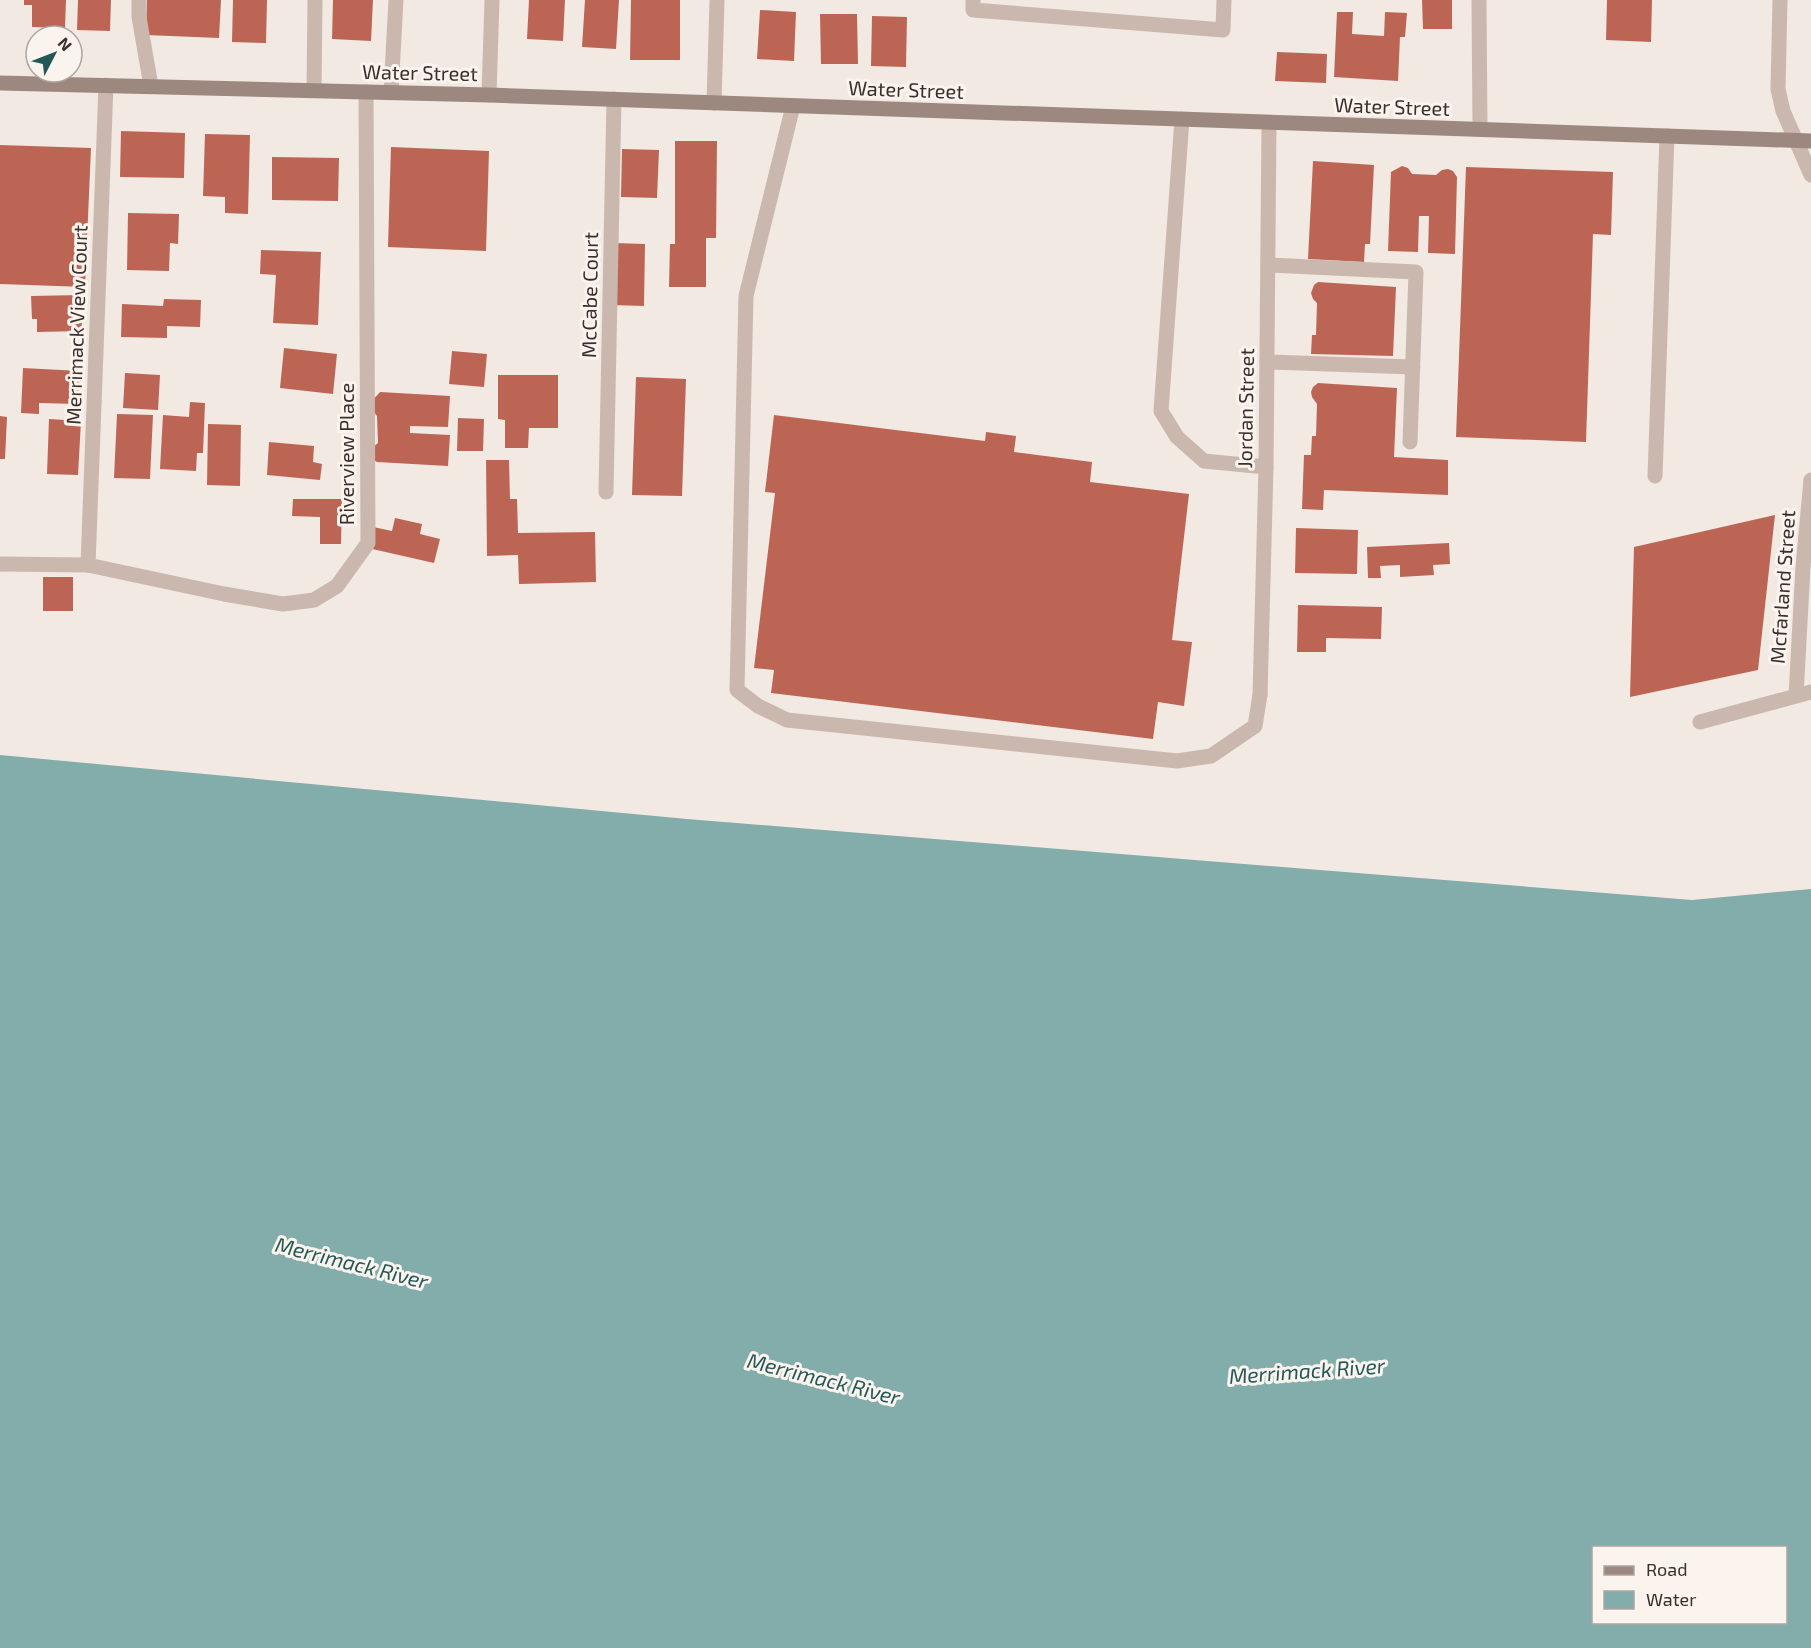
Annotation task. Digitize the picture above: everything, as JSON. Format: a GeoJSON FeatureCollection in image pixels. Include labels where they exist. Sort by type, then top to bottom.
{"type":"FeatureCollection","features":[{"type":"Feature","properties":{"kind":"main road","name":"Water Street"},"geometry":{"type":"LineString","coordinates":[[0,83],[614,99],[1804,141]]}},
{"type":"Feature","properties":{"kind":"street"},"geometry":{"type":"LineString","coordinates":[[139,0],[139,17],[151,86]]}},
{"type":"Feature","properties":{"kind":"street"},"geometry":{"type":"LineString","coordinates":[[314,90],[315,0]]}},
{"type":"Feature","properties":{"kind":"street"},"geometry":{"type":"LineString","coordinates":[[391,92],[396,0]]}},
{"type":"Feature","properties":{"kind":"street"},"geometry":{"type":"LineString","coordinates":[[489,95],[492,0]]}},
{"type":"Feature","properties":{"kind":"street"},"geometry":{"type":"LineString","coordinates":[[714,103],[717,0]]}},
{"type":"Feature","properties":{"kind":"street"},"geometry":{"type":"LineString","coordinates":[[973,0],[974,10],[1223,30],[1224,0]]}},
{"type":"Feature","properties":{"kind":"street"},"geometry":{"type":"LineString","coordinates":[[1479,0],[1480,129]]}},
{"type":"Feature","properties":{"kind":"street"},"geometry":{"type":"LineString","coordinates":[[1780,0],[1778,89],[1783,111],[1804,141],[1811,175]]}},
{"type":"Feature","properties":{"kind":"street","name":"Merrimack View Court"},"geometry":{"type":"LineString","coordinates":[[88,565],[106,85]]}},
{"type":"Feature","properties":{"kind":"street","name":"Riverview Place"},"geometry":{"type":"LineString","coordinates":[[0,564],[88,565],[283,604],[314,600],[337,586],[368,543],[366,92]]}},
{"type":"Feature","properties":{"kind":"street","name":"McCabe Court"},"geometry":{"type":"LineString","coordinates":[[606,492],[614,99]]}},
{"type":"Feature","properties":{"kind":"street","name":"Jordan Street"},"geometry":{"type":"LineString","coordinates":[[794,105],[746,296],[737,690],[758,706],[787,720],[1178,761],[1211,756],[1254,726],[1260,694],[1266,467],[1269,123]]}},
{"type":"Feature","properties":{"kind":"street"},"geometry":{"type":"LineString","coordinates":[[1182,119],[1161,411],[1177,437],[1204,461],[1266,467]]}},
{"type":"Feature","properties":{"kind":"street"},"geometry":{"type":"LineString","coordinates":[[1655,476],[1667,136]]}},
{"type":"Feature","properties":{"kind":"street"},"geometry":{"type":"LineString","coordinates":[[1268,265],[1416,272],[1410,442]]}},
{"type":"Feature","properties":{"kind":"street"},"geometry":{"type":"LineString","coordinates":[[1267,363],[1413,367]]}},
{"type":"Feature","properties":{"kind":"street","name":"Mcfarland Street"},"geometry":{"type":"LineString","coordinates":[[1804,694],[1803,567],[1811,480]]}},
{"type":"Feature","properties":{"kind":"street"},"geometry":{"type":"LineString","coordinates":[[1700,722],[1804,694]]}},
{"type":"Feature","properties":{"kind":"water","name":"Merrimack River"},"geometry":{"type":"Polygon","coordinates":[[[0,755],[687,819],[1692,900],[1811,889],[1811,1648],[0,1648],[0,755]]]}},
{"type":"Feature","properties":{"kind":"building"},"geometry":{"type":"Polygon","coordinates":[[[24,0],[66,0],[65,24],[32,24],[32,5],[24,5],[24,0]]]}},
{"type":"Feature","properties":{"kind":"building"},"geometry":{"type":"Polygon","coordinates":[[[78,0],[111,0],[110,31],[84,30],[84,24],[77,24],[78,0]]]}},
{"type":"Feature","properties":{"kind":"building"},"geometry":{"type":"Polygon","coordinates":[[[147,0],[221,0],[219,38],[146,35],[147,0]]]}},
{"type":"Feature","properties":{"kind":"building"},"geometry":{"type":"Polygon","coordinates":[[[233,0],[267,0],[266,43],[232,42],[233,0]]]}},
{"type":"Feature","properties":{"kind":"building"},"geometry":{"type":"Polygon","coordinates":[[[333,0],[373,0],[371,41],[332,39],[333,0]]]}},
{"type":"Feature","properties":{"kind":"building"},"geometry":{"type":"Polygon","coordinates":[[[529,0],[565,0],[563,41],[527,39],[529,0]]]}},
{"type":"Feature","properties":{"kind":"building"},"geometry":{"type":"Polygon","coordinates":[[[585,0],[619,0],[616,49],[582,47],[585,0]]]}},
{"type":"Feature","properties":{"kind":"building"},"geometry":{"type":"Polygon","coordinates":[[[631,0],[680,0],[680,60],[630,60],[631,0]]]}},
{"type":"Feature","properties":{"kind":"building"},"geometry":{"type":"Polygon","coordinates":[[[1422,0],[1452,0],[1452,29],[1423,29],[1422,0]]]}},
{"type":"Feature","properties":{"kind":"building"},"geometry":{"type":"Polygon","coordinates":[[[1607,0],[1652,0],[1651,42],[1606,40],[1607,0]]]}},
{"type":"Feature","properties":{"kind":"building"},"geometry":{"type":"Polygon","coordinates":[[[760,10],[796,12],[794,61],[757,59],[760,10]]]}},
{"type":"Feature","properties":{"kind":"building"},"geometry":{"type":"Polygon","coordinates":[[[1337,12],[1353,12],[1352,34],[1384,36],[1385,12],[1407,13],[1405,37],[1400,37],[1398,81],[1334,77],[1337,12]]]}},
{"type":"Feature","properties":{"kind":"building"},"geometry":{"type":"Polygon","coordinates":[[[820,14],[857,14],[858,64],[821,64],[820,14]]]}},
{"type":"Feature","properties":{"kind":"building"},"geometry":{"type":"Polygon","coordinates":[[[872,16],[907,17],[906,67],[871,66],[872,16]]]}},
{"type":"Feature","properties":{"kind":"building"},"geometry":{"type":"Polygon","coordinates":[[[1277,52],[1327,54],[1326,83],[1275,81],[1277,52]]]}},
{"type":"Feature","properties":{"kind":"building"},"geometry":{"type":"Polygon","coordinates":[[[121,131],[185,133],[184,178],[120,177],[121,131]]]}},
{"type":"Feature","properties":{"kind":"building"},"geometry":{"type":"Polygon","coordinates":[[[205,134],[250,135],[248,214],[225,213],[225,197],[203,196],[205,134]]]}},
{"type":"Feature","properties":{"kind":"building"},"geometry":{"type":"Polygon","coordinates":[[[675,141],[717,141],[716,238],[706,238],[706,287],[669,287],[670,244],[675,244],[675,141]]]}},
{"type":"Feature","properties":{"kind":"building"},"geometry":{"type":"Polygon","coordinates":[[[0,145],[91,148],[85,287],[0,284],[0,145]]]}},
{"type":"Feature","properties":{"kind":"building"},"geometry":{"type":"Polygon","coordinates":[[[391,147],[489,151],[486,251],[388,247],[391,147]]]}},
{"type":"Feature","properties":{"kind":"building"},"geometry":{"type":"Polygon","coordinates":[[[622,149],[659,150],[657,198],[621,197],[622,149]]]}},
{"type":"Feature","properties":{"kind":"building"},"geometry":{"type":"Polygon","coordinates":[[[272,157],[339,158],[338,201],[272,200],[272,157]]]}},
{"type":"Feature","properties":{"kind":"building"},"geometry":{"type":"Polygon","coordinates":[[[1313,161],[1374,165],[1370,244],[1365,244],[1364,262],[1308,259],[1313,161]]]}},
{"type":"Feature","properties":{"kind":"building"},"geometry":{"type":"Polygon","coordinates":[[[1402,166],[1408,168],[1412,174],[1436,175],[1448,169],[1453,171],[1457,177],[1455,254],[1428,253],[1429,216],[1419,216],[1418,252],[1388,251],[1391,172],[1402,166]]]}},
{"type":"Feature","properties":{"kind":"building"},"geometry":{"type":"Polygon","coordinates":[[[1466,167],[1613,172],[1611,235],[1593,234],[1586,442],[1456,437],[1466,167]]]}},
{"type":"Feature","properties":{"kind":"building"},"geometry":{"type":"Polygon","coordinates":[[[128,213],[179,214],[178,244],[170,243],[169,271],[127,270],[128,213]]]}},
{"type":"Feature","properties":{"kind":"building"},"geometry":{"type":"Polygon","coordinates":[[[613,243],[645,244],[644,306],[612,305],[613,243]]]}},
{"type":"Feature","properties":{"kind":"building"},"geometry":{"type":"Polygon","coordinates":[[[261,250],[321,252],[318,325],[273,323],[276,275],[260,274],[261,250]]]}},
{"type":"Feature","properties":{"kind":"building"},"geometry":{"type":"Polygon","coordinates":[[[1318,282],[1396,287],[1393,356],[1311,354],[1312,335],[1316,335],[1317,303],[1311,293],[1318,282]]]}},
{"type":"Feature","properties":{"kind":"building"},"geometry":{"type":"Polygon","coordinates":[[[81,295],[82,331],[37,332],[37,319],[32,319],[31,296],[81,295]]]}},
{"type":"Feature","properties":{"kind":"building"},"geometry":{"type":"Polygon","coordinates":[[[164,299],[201,300],[200,327],[167,326],[167,338],[121,337],[122,304],[163,306],[164,299]]]}},
{"type":"Feature","properties":{"kind":"building"},"geometry":{"type":"Polygon","coordinates":[[[284,348],[337,354],[333,394],[280,388],[284,348]]]}},
{"type":"Feature","properties":{"kind":"building"},"geometry":{"type":"Polygon","coordinates":[[[452,351],[487,354],[484,387],[449,384],[452,351]]]}},
{"type":"Feature","properties":{"kind":"building"},"geometry":{"type":"Polygon","coordinates":[[[23,368],[80,371],[78,404],[39,403],[39,414],[21,413],[23,368]]]}},
{"type":"Feature","properties":{"kind":"building"},"geometry":{"type":"Polygon","coordinates":[[[125,373],[160,375],[158,410],[123,408],[125,373]]]}},
{"type":"Feature","properties":{"kind":"building"},"geometry":{"type":"Polygon","coordinates":[[[498,375],[558,375],[558,428],[529,428],[528,448],[505,448],[505,420],[498,419],[498,375]]]}},
{"type":"Feature","properties":{"kind":"building"},"geometry":{"type":"Polygon","coordinates":[[[636,377],[686,379],[682,496],[632,495],[636,377]]]}},
{"type":"Feature","properties":{"kind":"building"},"geometry":{"type":"Polygon","coordinates":[[[1318,383],[1397,388],[1394,457],[1448,460],[1448,495],[1324,490],[1323,510],[1302,509],[1304,455],[1311,455],[1312,436],[1316,436],[1317,404],[1311,392],[1318,383]]]}},
{"type":"Feature","properties":{"kind":"building"},"geometry":{"type":"Polygon","coordinates":[[[380,392],[450,396],[448,427],[410,426],[410,433],[450,435],[448,466],[377,462],[370,458],[371,449],[378,443],[377,416],[372,410],[372,401],[380,392]]]}},
{"type":"Feature","properties":{"kind":"building"},"geometry":{"type":"Polygon","coordinates":[[[190,402],[205,403],[203,453],[197,453],[196,471],[160,469],[163,415],[189,417],[190,402]]]}},
{"type":"Feature","properties":{"kind":"building"},"geometry":{"type":"Polygon","coordinates":[[[117,414],[153,415],[150,479],[114,478],[117,414]]]}},
{"type":"Feature","properties":{"kind":"building"},"geometry":{"type":"Polygon","coordinates":[[[774,415],[985,441],[986,432],[1016,436],[1014,452],[1092,462],[1090,482],[1189,494],[1172,640],[1192,642],[1184,706],[1158,702],[1153,739],[771,693],[774,670],[754,668],[775,493],[765,492],[774,415]]]}},
{"type":"Feature","properties":{"kind":"building"},"geometry":{"type":"Polygon","coordinates":[[[0,416],[7,417],[5,459],[0,459],[0,416]]]}},
{"type":"Feature","properties":{"kind":"building"},"geometry":{"type":"Polygon","coordinates":[[[458,418],[484,419],[483,451],[457,451],[458,418]]]}},
{"type":"Feature","properties":{"kind":"building"},"geometry":{"type":"Polygon","coordinates":[[[49,419],[81,421],[78,475],[47,474],[49,419]]]}},
{"type":"Feature","properties":{"kind":"building"},"geometry":{"type":"Polygon","coordinates":[[[208,424],[241,425],[240,486],[207,485],[208,424]]]}},
{"type":"Feature","properties":{"kind":"building"},"geometry":{"type":"Polygon","coordinates":[[[269,442],[314,446],[313,462],[322,464],[320,480],[267,475],[269,442]]]}},
{"type":"Feature","properties":{"kind":"building"},"geometry":{"type":"Polygon","coordinates":[[[486,460],[509,460],[510,499],[517,499],[518,533],[595,532],[596,582],[519,584],[518,555],[487,556],[486,460]]]}},
{"type":"Feature","properties":{"kind":"building"},"geometry":{"type":"Polygon","coordinates":[[[293,499],[342,499],[341,544],[320,544],[320,517],[292,516],[293,499]]]}},
{"type":"Feature","properties":{"kind":"building"},"geometry":{"type":"Polygon","coordinates":[[[1775,515],[1758,670],[1630,697],[1634,547],[1775,515]]]}},
{"type":"Feature","properties":{"kind":"building"},"geometry":{"type":"Polygon","coordinates":[[[395,518],[422,524],[420,534],[440,539],[434,563],[368,548],[373,527],[392,531],[395,518]]]}},
{"type":"Feature","properties":{"kind":"building"},"geometry":{"type":"Polygon","coordinates":[[[1296,528],[1358,530],[1357,574],[1295,573],[1296,528]]]}},
{"type":"Feature","properties":{"kind":"building"},"geometry":{"type":"Polygon","coordinates":[[[1449,543],[1450,564],[1433,565],[1434,575],[1400,577],[1400,565],[1380,566],[1381,578],[1368,578],[1367,547],[1449,543]]]}},
{"type":"Feature","properties":{"kind":"building"},"geometry":{"type":"Polygon","coordinates":[[[43,577],[73,577],[73,611],[43,611],[43,577]]]}},
{"type":"Feature","properties":{"kind":"building"},"geometry":{"type":"Polygon","coordinates":[[[1298,605],[1382,607],[1381,639],[1326,638],[1326,652],[1297,652],[1298,605]]]}}]}
